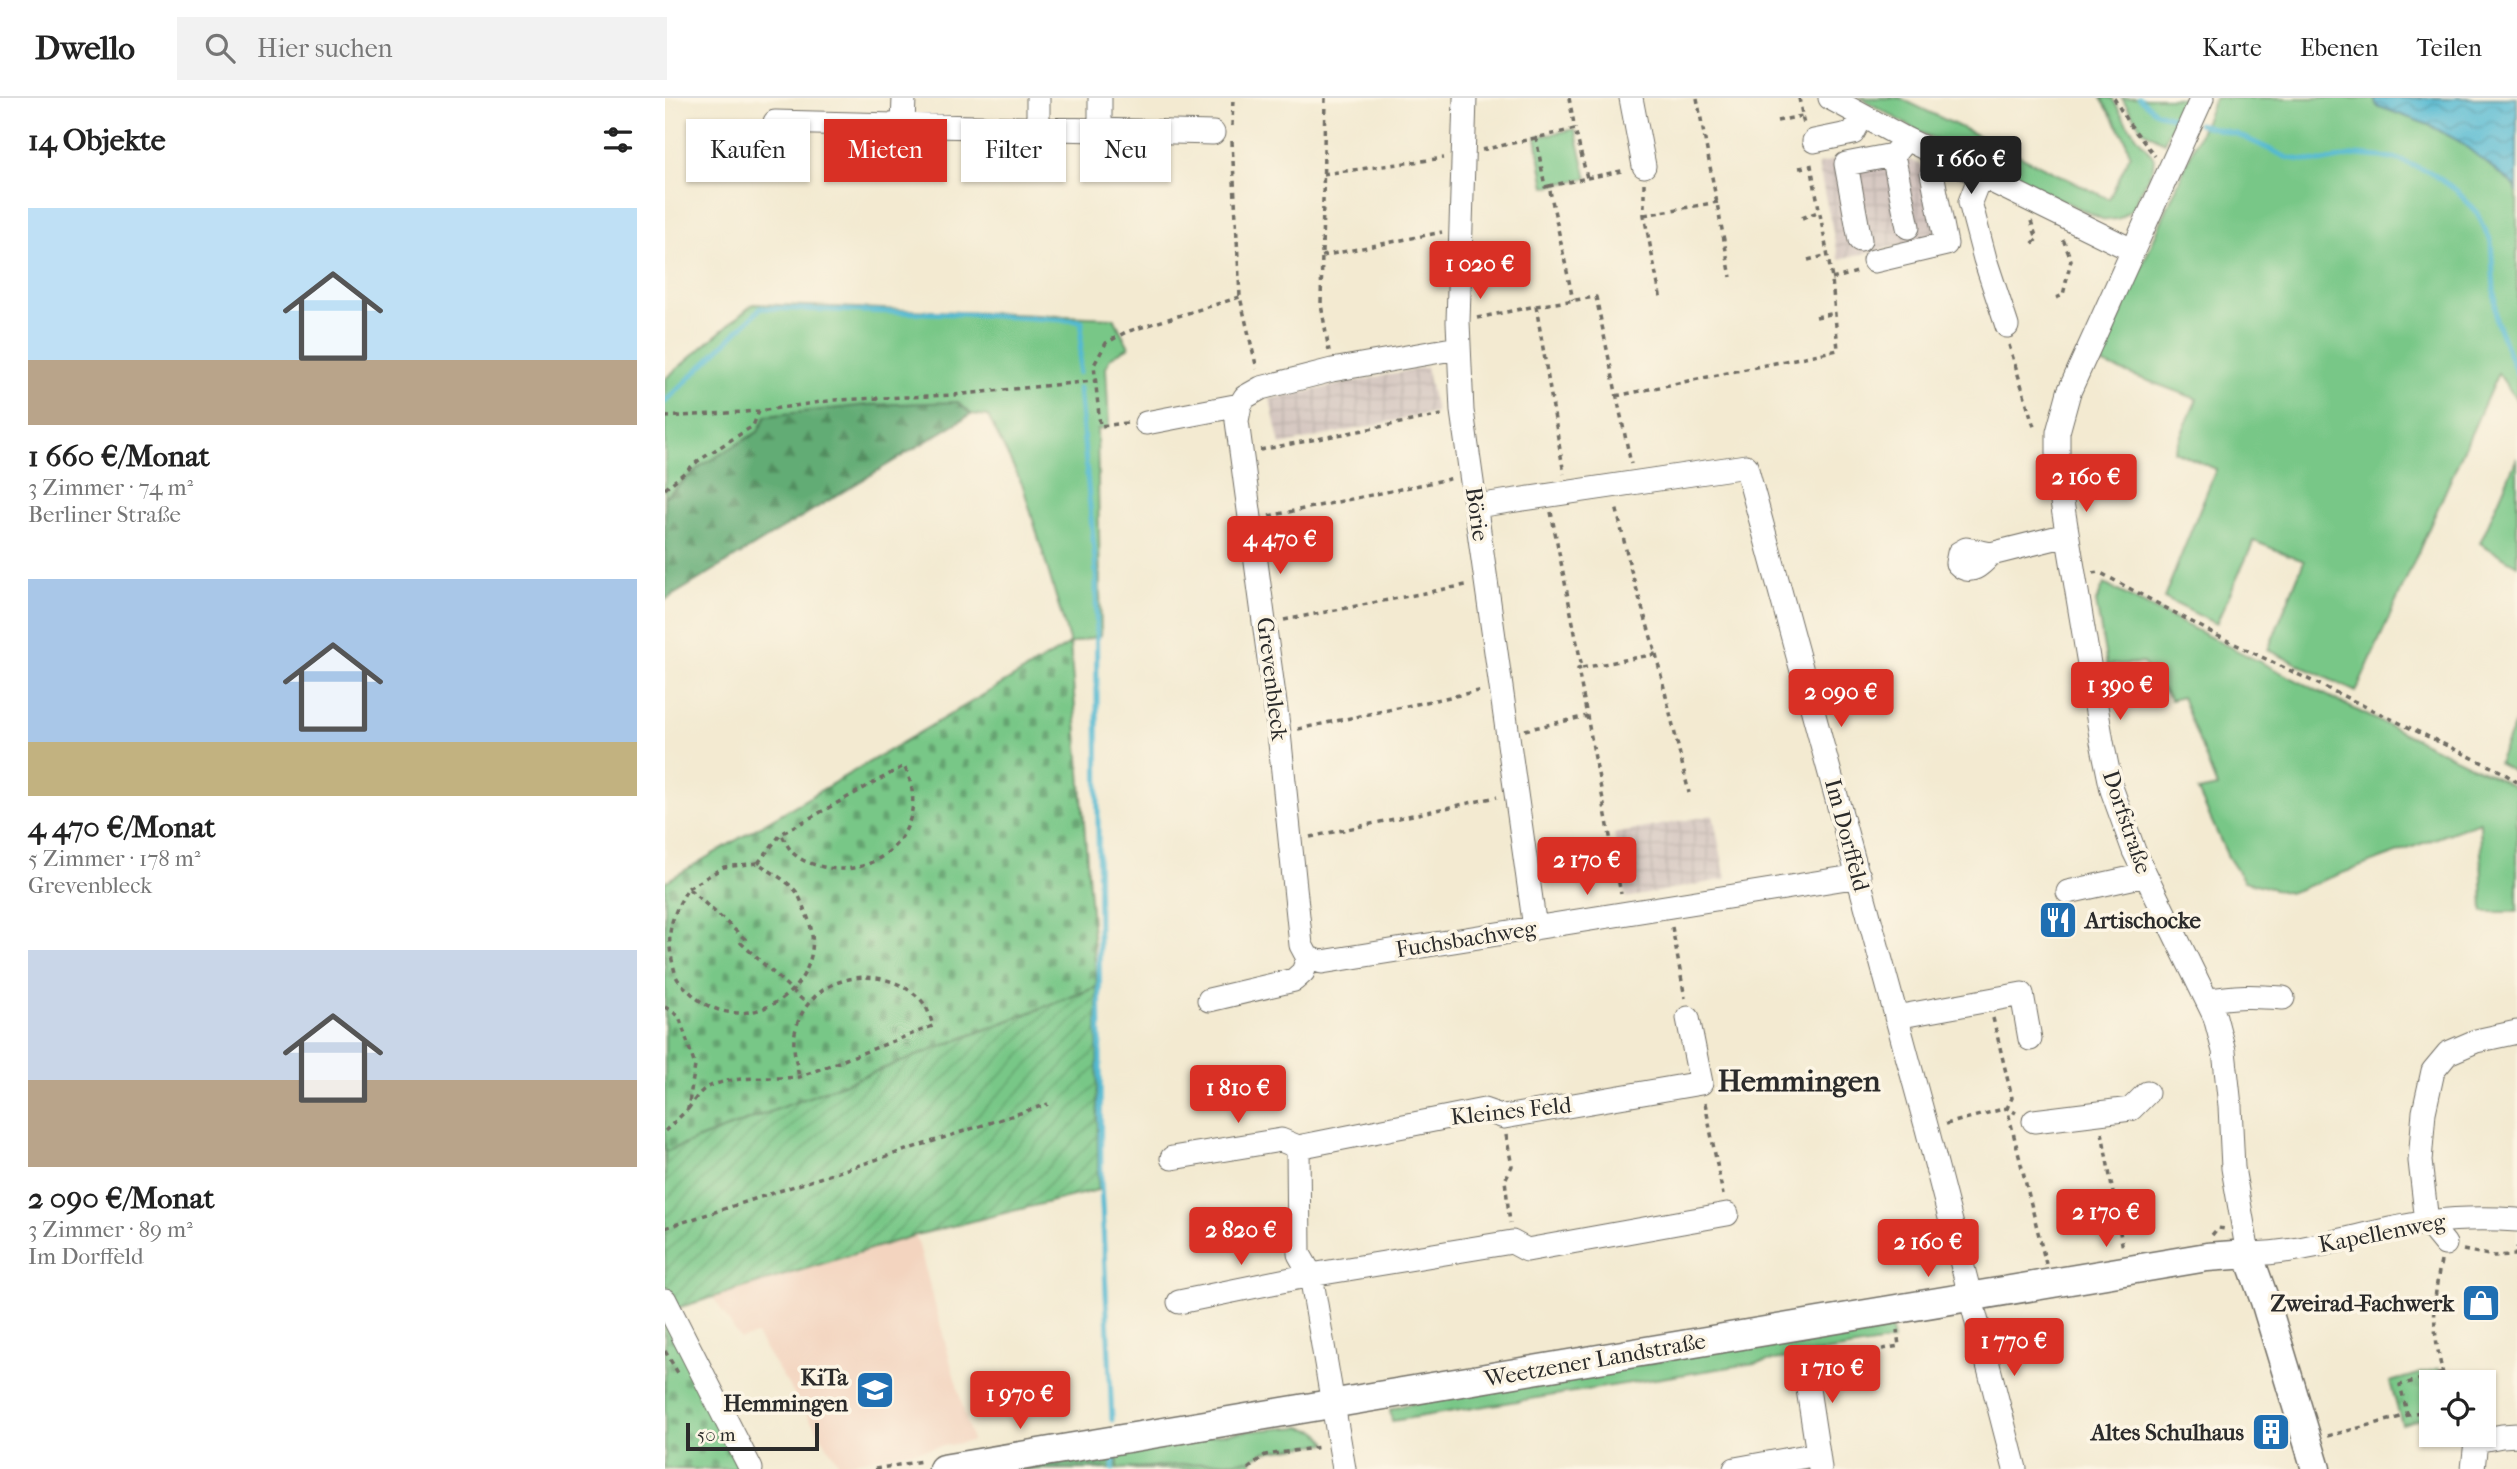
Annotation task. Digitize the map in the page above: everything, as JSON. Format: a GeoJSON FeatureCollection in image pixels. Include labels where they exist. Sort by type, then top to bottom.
{"type":"FeatureCollection","features":[{"type":"Feature","properties":{"kind":"main road","name":"Weetzener Landstraße"},"geometry":{"type":"LineString","coordinates":[[943,1469],[2207,1257],[2248,1254]]}},
{"type":"Feature","properties":{"kind":"main road","name":"Dorfstraße"},"geometry":{"type":"LineString","coordinates":[[2248,1254],[2316,1469]]}},
{"type":"Feature","properties":{"kind":"street"},"geometry":{"type":"LineString","coordinates":[[903,119],[904,98]]}},
{"type":"Feature","properties":{"kind":"street"},"geometry":{"type":"LineString","coordinates":[[1038,98],[1038,119]]}},
{"type":"Feature","properties":{"kind":"street"},"geometry":{"type":"LineString","coordinates":[[1100,98],[1100,119]]}},
{"type":"Feature","properties":{"kind":"street","name":"Börie"},"geometry":{"type":"LineString","coordinates":[[1465,98],[1458,322],[1462,411],[1535,928]]}},
{"type":"Feature","properties":{"kind":"street"},"geometry":{"type":"LineString","coordinates":[[1630,98],[1644,166]]}},
{"type":"Feature","properties":{"kind":"street"},"geometry":{"type":"LineString","coordinates":[[1830,98],[1862,116],[1900,147],[1940,156],[2132,250]]}},
{"type":"Feature","properties":{"kind":"street","name":"Dorfstraße"},"geometry":{"type":"LineString","coordinates":[[2198,106],[2066,400],[2048,457],[2067,535],[2112,790],[2145,875],[2208,1001],[2224,1051],[2233,1168],[2248,1254]]}},
{"type":"Feature","properties":{"kind":"street"},"geometry":{"type":"LineString","coordinates":[[1809,141],[1853,133],[1862,116]]}},
{"type":"Feature","properties":{"kind":"street"},"geometry":{"type":"LineString","coordinates":[[1171,132],[1213,133]]}},
{"type":"Feature","properties":{"kind":"street"},"geometry":{"type":"LineString","coordinates":[[1900,147],[1908,227]]}},
{"type":"Feature","properties":{"kind":"street"},"geometry":{"type":"LineString","coordinates":[[1860,240],[1846,164],[1900,147]]}},
{"type":"Feature","properties":{"kind":"street"},"geometry":{"type":"LineString","coordinates":[[1874,261],[1947,244],[1932,173],[1940,156]]}},
{"type":"Feature","properties":{"kind":"street"},"geometry":{"type":"LineString","coordinates":[[1980,176],[1970,202],[2007,326]]}},
{"type":"Feature","properties":{"kind":"street"},"geometry":{"type":"LineString","coordinates":[[1146,423],[1240,405],[1245,397],[1261,388],[1332,370],[1458,348]]}},
{"type":"Feature","properties":{"kind":"street","name":"Grevenbleck"},"geometry":{"type":"LineString","coordinates":[[1240,405],[1237,421],[1279,733],[1301,945],[1315,960]]}},
{"type":"Feature","properties":{"kind":"street","name":"Im Dorffeld"},"geometry":{"type":"LineString","coordinates":[[1476,506],[1746,466],[1927,1129],[2015,1469]]}},
{"type":"Feature","properties":{"kind":"street"},"geometry":{"type":"LineString","coordinates":[[1991,554],[2067,535]]}},
{"type":"Feature","properties":{"kind":"street"},"geometry":{"type":"LineString","coordinates":[[2068,892],[2145,875]]}},
{"type":"Feature","properties":{"kind":"street","name":"Fuchsbachweg"},"geometry":{"type":"LineString","coordinates":[[1315,960],[1859,876]]}},
{"type":"Feature","properties":{"kind":"street"},"geometry":{"type":"LineString","coordinates":[[1209,1000],[1294,980],[1315,960]]}},
{"type":"Feature","properties":{"kind":"street"},"geometry":{"type":"LineString","coordinates":[[1896,1017],[2022,994],[2030,1039]]}},
{"type":"Feature","properties":{"kind":"street"},"geometry":{"type":"LineString","coordinates":[[2208,1001],[2251,995],[2283,998]]}},
{"type":"Feature","properties":{"kind":"street"},"geometry":{"type":"LineString","coordinates":[[1688,1018],[1701,1083]]}},
{"type":"Feature","properties":{"kind":"street"},"geometry":{"type":"LineString","coordinates":[[2445,1244],[2427,1222],[2420,1161],[2424,1112],[2434,1071],[2448,1053],[2476,1041],[2517,1032]]}},
{"type":"Feature","properties":{"kind":"street","name":"Kleines Feld"},"geometry":{"type":"LineString","coordinates":[[1172,1158],[1281,1140],[1298,1147],[1484,1111],[1504,1117],[1701,1083]]}},
{"type":"Feature","properties":{"kind":"street"},"geometry":{"type":"LineString","coordinates":[[2034,1121],[2131,1109],[2147,1093]]}},
{"type":"Feature","properties":{"kind":"street"},"geometry":{"type":"LineString","coordinates":[[1298,1147],[1299,1254],[1311,1275],[1344,1469]]}},
{"type":"Feature","properties":{"kind":"street"},"geometry":{"type":"LineString","coordinates":[[1179,1302],[1311,1275],[1512,1242],[1527,1250],[1727,1214]]}},
{"type":"Feature","properties":{"kind":"street","name":"Kapellenweg"},"geometry":{"type":"LineString","coordinates":[[2248,1254],[2294,1251],[2427,1222],[2467,1217],[2517,1220]]}},
{"type":"Feature","properties":{"kind":"street"},"geometry":{"type":"LineString","coordinates":[[665,1300],[751,1469]]}},
{"type":"Feature","properties":{"kind":"street"},"geometry":{"type":"LineString","coordinates":[[1735,1469],[1819,1462],[1804,1363]]}},
{"type":"Feature","properties":{"kind":"street"},"geometry":{"type":"LineString","coordinates":[[2473,1469],[2476,1441],[2517,1436]]}},
{"type":"Feature","properties":{"kind":"path"},"geometry":{"type":"LineString","coordinates":[[1233,98],[1232,133],[1240,297],[1261,388]]}},
{"type":"Feature","properties":{"kind":"path"},"geometry":{"type":"LineString","coordinates":[[1325,98],[1321,303],[1332,370]]}},
{"type":"Feature","properties":{"kind":"path"},"geometry":{"type":"LineString","coordinates":[[1569,98],[1587,178]]}},
{"type":"Feature","properties":{"kind":"path"},"geometry":{"type":"LineString","coordinates":[[1697,98],[1731,277]]}},
{"type":"Feature","properties":{"kind":"path"},"geometry":{"type":"LineString","coordinates":[[1616,396],[1838,350],[1832,279],[1811,166],[1809,141],[1799,98]]}},
{"type":"Feature","properties":{"kind":"path"},"geometry":{"type":"LineString","coordinates":[[2114,98],[2127,121],[2154,155],[2171,165]]}},
{"type":"Feature","properties":{"kind":"path"},"geometry":{"type":"LineString","coordinates":[[1777,121],[1803,116]]}},
{"type":"Feature","properties":{"kind":"path"},"geometry":{"type":"LineString","coordinates":[[1323,174],[1463,155],[1575,129]]}},
{"type":"Feature","properties":{"kind":"path"},"geometry":{"type":"LineString","coordinates":[[1536,137],[1545,187],[1644,166],[1644,215],[1661,300]]}},
{"type":"Feature","properties":{"kind":"path"},"geometry":{"type":"LineString","coordinates":[[1799,168],[1811,166]]}},
{"type":"Feature","properties":{"kind":"path"},"geometry":{"type":"LineString","coordinates":[[1549,186],[1573,300]]}},
{"type":"Feature","properties":{"kind":"path"},"geometry":{"type":"LineString","coordinates":[[1644,215],[1718,201]]}},
{"type":"Feature","properties":{"kind":"path"},"geometry":{"type":"LineString","coordinates":[[1803,218],[1820,211]]}},
{"type":"Feature","properties":{"kind":"path"},"geometry":{"type":"LineString","coordinates":[[2056,298],[2063,295],[2071,260],[2060,231],[2062,216]]}},
{"type":"Feature","properties":{"kind":"path"},"geometry":{"type":"LineString","coordinates":[[1322,256],[1461,229]]}},
{"type":"Feature","properties":{"kind":"path"},"geometry":{"type":"LineString","coordinates":[[1808,260],[1828,255]]}},
{"type":"Feature","properties":{"kind":"path"},"geometry":{"type":"LineString","coordinates":[[1832,279],[1872,268],[1874,261]]}},
{"type":"Feature","properties":{"kind":"path"},"geometry":{"type":"LineString","coordinates":[[1146,423],[1139,421],[1100,426],[1094,365],[1106,343],[1126,332],[1240,297]]}},
{"type":"Feature","properties":{"kind":"path"},"geometry":{"type":"LineString","coordinates":[[1458,322],[1596,297],[1635,482]]}},
{"type":"Feature","properties":{"kind":"path"},"geometry":{"type":"LineString","coordinates":[[1536,306],[1557,495],[1582,668],[1579,669],[1625,913]]}},
{"type":"Feature","properties":{"kind":"path"},"geometry":{"type":"LineString","coordinates":[[1816,317],[1835,313]]}},
{"type":"Feature","properties":{"kind":"path"},"geometry":{"type":"LineString","coordinates":[[2007,326],[2006,334],[2035,430]]}},
{"type":"Feature","properties":{"kind":"path"},"geometry":{"type":"LineString","coordinates":[[665,417],[759,411],[835,401],[953,395],[1094,381]]}},
{"type":"Feature","properties":{"kind":"path"},"geometry":{"type":"LineString","coordinates":[[665,489],[698,461],[753,426],[759,411]]}},
{"type":"Feature","properties":{"kind":"path"},"geometry":{"type":"LineString","coordinates":[[1241,454],[1462,411]]}},
{"type":"Feature","properties":{"kind":"path"},"geometry":{"type":"LineString","coordinates":[[1250,519],[1472,475]]}},
{"type":"Feature","properties":{"kind":"path"},"geometry":{"type":"LineString","coordinates":[[1611,486],[1630,567],[1656,654],[1689,793]]}},
{"type":"Feature","properties":{"kind":"path"},"geometry":{"type":"LineString","coordinates":[[2074,576],[2099,572],[2218,636],[2502,772],[2517,782]]}},
{"type":"Feature","properties":{"kind":"path"},"geometry":{"type":"LineString","coordinates":[[1265,624],[1486,581]]}},
{"type":"Feature","properties":{"kind":"path"},"geometry":{"type":"LineString","coordinates":[[1582,668],[1656,654]]}},
{"type":"Feature","properties":{"kind":"path"},"geometry":{"type":"LineString","coordinates":[[1279,733],[1501,687]]}},
{"type":"Feature","properties":{"kind":"path"},"geometry":{"type":"LineString","coordinates":[[1508,734],[1587,716]]}},
{"type":"Feature","properties":{"kind":"path"},"geometry":{"type":"LineString","coordinates":[[758,863],[781,834],[904,766],[913,782],[914,807],[907,828],[886,856],[869,864],[849,870],[826,868],[806,862],[793,853],[781,834]]}},
{"type":"Feature","properties":{"kind":"path"},"geometry":{"type":"LineString","coordinates":[[1290,841],[1516,793]]}},
{"type":"Feature","properties":{"kind":"path"},"geometry":{"type":"LineString","coordinates":[[758,863],[795,889],[813,928],[812,960],[792,992],[764,1009],[734,1014],[700,1003],[678,981],[666,957],[668,922],[688,888],[724,867],[758,863]]}},
{"type":"Feature","properties":{"kind":"path"},"geometry":{"type":"LineString","coordinates":[[688,888],[745,939],[741,943],[808,1005]]}},
{"type":"Feature","properties":{"kind":"path"},"geometry":{"type":"LineString","coordinates":[[1668,906],[1688,1018]]}},
{"type":"Feature","properties":{"kind":"path"},"geometry":{"type":"LineString","coordinates":[[665,1131],[704,1089],[750,1078],[776,1080],[799,1077],[933,1026],[928,1011],[920,998],[895,981],[850,977],[824,988],[808,1005],[799,1020],[794,1041],[799,1077]]}},
{"type":"Feature","properties":{"kind":"path"},"geometry":{"type":"LineString","coordinates":[[1988,1000],[2012,1098],[2007,1108],[2048,1269]]}},
{"type":"Feature","properties":{"kind":"path"},"geometry":{"type":"LineString","coordinates":[[665,1007],[679,1016],[695,1066],[688,1109]]}},
{"type":"Feature","properties":{"kind":"path"},"geometry":{"type":"LineString","coordinates":[[1701,1083],[1727,1214]]}},
{"type":"Feature","properties":{"kind":"path"},"geometry":{"type":"LineString","coordinates":[[665,1228],[1048,1104]]}},
{"type":"Feature","properties":{"kind":"path"},"geometry":{"type":"LineString","coordinates":[[1927,1129],[2007,1108],[2034,1121]]}},
{"type":"Feature","properties":{"kind":"path"},"geometry":{"type":"LineString","coordinates":[[2098,1113],[2124,1256]]}},
{"type":"Feature","properties":{"kind":"path"},"geometry":{"type":"LineString","coordinates":[[1504,1117],[1512,1166],[1505,1180],[1512,1242]]}},
{"type":"Feature","properties":{"kind":"path"},"geometry":{"type":"LineString","coordinates":[[2442,1370],[2435,1342],[2433,1304],[2445,1244],[2494,1256],[2515,1255],[2517,1247]]}},
{"type":"Feature","properties":{"kind":"path"},"geometry":{"type":"LineString","coordinates":[[1804,1363],[1899,1346],[1895,1310]]}},
{"type":"Feature","properties":{"kind":"path"},"geometry":{"type":"LineString","coordinates":[[2408,1416],[2400,1385],[2419,1380]]}},
{"type":"Feature","properties":{"kind":"path"},"geometry":{"type":"LineString","coordinates":[[2308,1441],[2419,1413]]}},
{"type":"Feature","properties":{"kind":"path"},"geometry":{"type":"LineString","coordinates":[[1248,1469],[1265,1455],[1340,1445]]}},
{"type":"Feature","properties":{"kind":"shaded area"},"geometry":{"type":"Polygon","coordinates":[[[1886,149],[1930,169],[1944,236],[1839,259],[1818,164],[1886,149]]]}},
{"type":"Feature","properties":{"kind":"shaded area"},"geometry":{"type":"Polygon","coordinates":[[[1426,367],[1436,412],[1280,445],[1270,399],[1426,367]]]}},
{"type":"Feature","properties":{"kind":"shaded area"},"geometry":{"type":"Polygon","coordinates":[[[1713,815],[1726,879],[1626,898],[1614,834],[1713,815]]]}},
{"type":"Feature","properties":{"kind":"shaded area","name":"KiTa Hemmingen"},"geometry":{"type":"Polygon","coordinates":[[[916,1235],[972,1441],[839,1464],[756,1335],[740,1339],[713,1297],[916,1235]]]}},
{"type":"Feature","properties":{"kind":"green space"},"geometry":{"type":"Polygon","coordinates":[[[1861,98],[1900,98],[2109,199],[2130,155],[2125,138],[2101,98],[2112,98],[2126,122],[2154,158],[2153,168],[2132,209],[2118,219],[2104,220],[2000,171],[2002,167],[1990,161],[1988,165],[1920,132],[1861,98]]]}},
{"type":"Feature","properties":{"kind":"green space"},"geometry":{"type":"Polygon","coordinates":[[[2122,98],[2184,98],[2164,142],[2142,130],[2122,98]]]}},
{"type":"Feature","properties":{"kind":"green space"},"geometry":{"type":"Polygon","coordinates":[[[2215,98],[2374,98],[2377,106],[2429,125],[2459,141],[2515,186],[2517,193],[2517,400],[2498,373],[2356,692],[2268,650],[2304,561],[2254,541],[2216,624],[2164,598],[2216,469],[2174,451],[2197,399],[2100,363],[2215,98]]]}},
{"type":"Feature","properties":{"kind":"green space"},"geometry":{"type":"Polygon","coordinates":[[[1575,129],[1587,178],[1545,187],[1536,137],[1575,129]]]}},
{"type":"Feature","properties":{"kind":"green space"},"geometry":{"type":"Polygon","coordinates":[[[753,304],[1114,318],[1129,347],[1110,358],[1106,368],[1109,427],[1097,430],[1101,635],[1070,644],[1023,486],[988,416],[971,414],[958,402],[758,432],[701,466],[665,497],[665,379],[753,304]]]}},
{"type":"Feature","properties":{"kind":"green space"},"geometry":{"type":"Polygon","coordinates":[[[958,402],[971,414],[665,600],[665,497],[701,466],[758,432],[766,416],[868,405],[958,402]]]}},
{"type":"Feature","properties":{"kind":"green space"},"geometry":{"type":"Polygon","coordinates":[[[2517,458],[2517,565],[2480,543],[2517,458]]]}},
{"type":"Feature","properties":{"kind":"green space"},"geometry":{"type":"Polygon","coordinates":[[[2104,584],[2513,786],[2517,791],[2517,912],[2483,912],[2480,822],[2289,893],[2244,881],[2228,857],[2198,791],[2217,787],[2182,697],[2171,700],[2143,663],[2107,665],[2096,602],[2104,584]]]}},
{"type":"Feature","properties":{"kind":"green space"},"geometry":{"type":"Polygon","coordinates":[[[1070,644],[1097,987],[665,1152],[665,882],[1070,644]]]}},
{"type":"Feature","properties":{"kind":"green space"},"geometry":{"type":"Polygon","coordinates":[[[2517,718],[2517,774],[2498,763],[2517,718]]]}},
{"type":"Feature","properties":{"kind":"green space"},"geometry":{"type":"Polygon","coordinates":[[[1097,987],[1098,1190],[916,1235],[674,1309],[665,1289],[665,1152],[1097,987]]]}},
{"type":"Feature","properties":{"kind":"green space"},"geometry":{"type":"Polygon","coordinates":[[[665,1315],[743,1469],[665,1469],[665,1315]]]}},
{"type":"Feature","properties":{"kind":"green space"},"geometry":{"type":"Polygon","coordinates":[[[1890,1321],[1893,1341],[1392,1421],[1390,1410],[1405,1405],[1890,1321]]]}},
{"type":"Feature","properties":{"kind":"green space"},"geometry":{"type":"Polygon","coordinates":[[[2419,1374],[2419,1419],[2402,1424],[2390,1382],[2419,1374]]]}},
{"type":"Feature","properties":{"kind":"green space"},"geometry":{"type":"Polygon","coordinates":[[[1300,1427],[1317,1431],[1328,1443],[1264,1452],[1251,1460],[1118,1469],[1117,1452],[1234,1432],[1300,1427]]]}},
{"type":"Feature","properties":{"kind":"green space"},"geometry":{"type":"Polygon","coordinates":[[[1117,1452],[1118,1469],[1017,1469],[1117,1452]]]}},
{"type":"Feature","properties":{"kind":"green space"},"geometry":{"type":"Polygon","coordinates":[[[1251,1460],[1252,1469],[1129,1469],[1251,1460]]]}},
{"type":"Feature","properties":{"kind":"water"},"geometry":{"type":"Polygon","coordinates":[[[2374,98],[2517,98],[2517,193],[2515,186],[2459,141],[2429,125],[2377,106],[2374,98]]]}},
{"type":"Feature","properties":{"kind":"waterway"},"geometry":{"type":"LineString","coordinates":[[2139,98],[2156,112],[2185,121]]}},
{"type":"Feature","properties":{"kind":"waterway"},"geometry":{"type":"LineString","coordinates":[[2198,124],[2237,134],[2288,158],[2319,162],[2356,155],[2394,158],[2430,172],[2456,190],[2477,213],[2491,241],[2496,320],[2517,374]]}},
{"type":"Feature","properties":{"kind":"waterway"},"geometry":{"type":"LineString","coordinates":[[665,402],[761,308],[1082,321],[1079,373]]}},
{"type":"Feature","properties":{"kind":"waterway"},"geometry":{"type":"LineString","coordinates":[[1079,388],[1096,571],[1101,1184],[1112,1420]]}},
{"type":"Feature","properties":{"kind":"waterway"},"geometry":{"type":"LineString","coordinates":[[1113,1469],[1114,1453]]}},
{"type":"Feature","properties":{"kind":"place","name":"Artischocke"},"geometry":{"type":"Point","coordinates":[2058,920]}},
{"type":"Feature","properties":{"kind":"place","name":"Zweirad-Fachwerk"},"geometry":{"type":"Point","coordinates":[2481,1303]}},
{"type":"Feature","properties":{"kind":"place","name":"KiTa Hemmingen"},"geometry":{"type":"Point","coordinates":[875,1390]}},
{"type":"Feature","properties":{"kind":"place","name":"Altes Schulhaus"},"geometry":{"type":"Point","coordinates":[2271,1432]}},
{"type":"Feature","properties":{"kind":"district","name":"Hemmingen"},"geometry":{"type":"Point","coordinates":[1799,1081]}}]}
